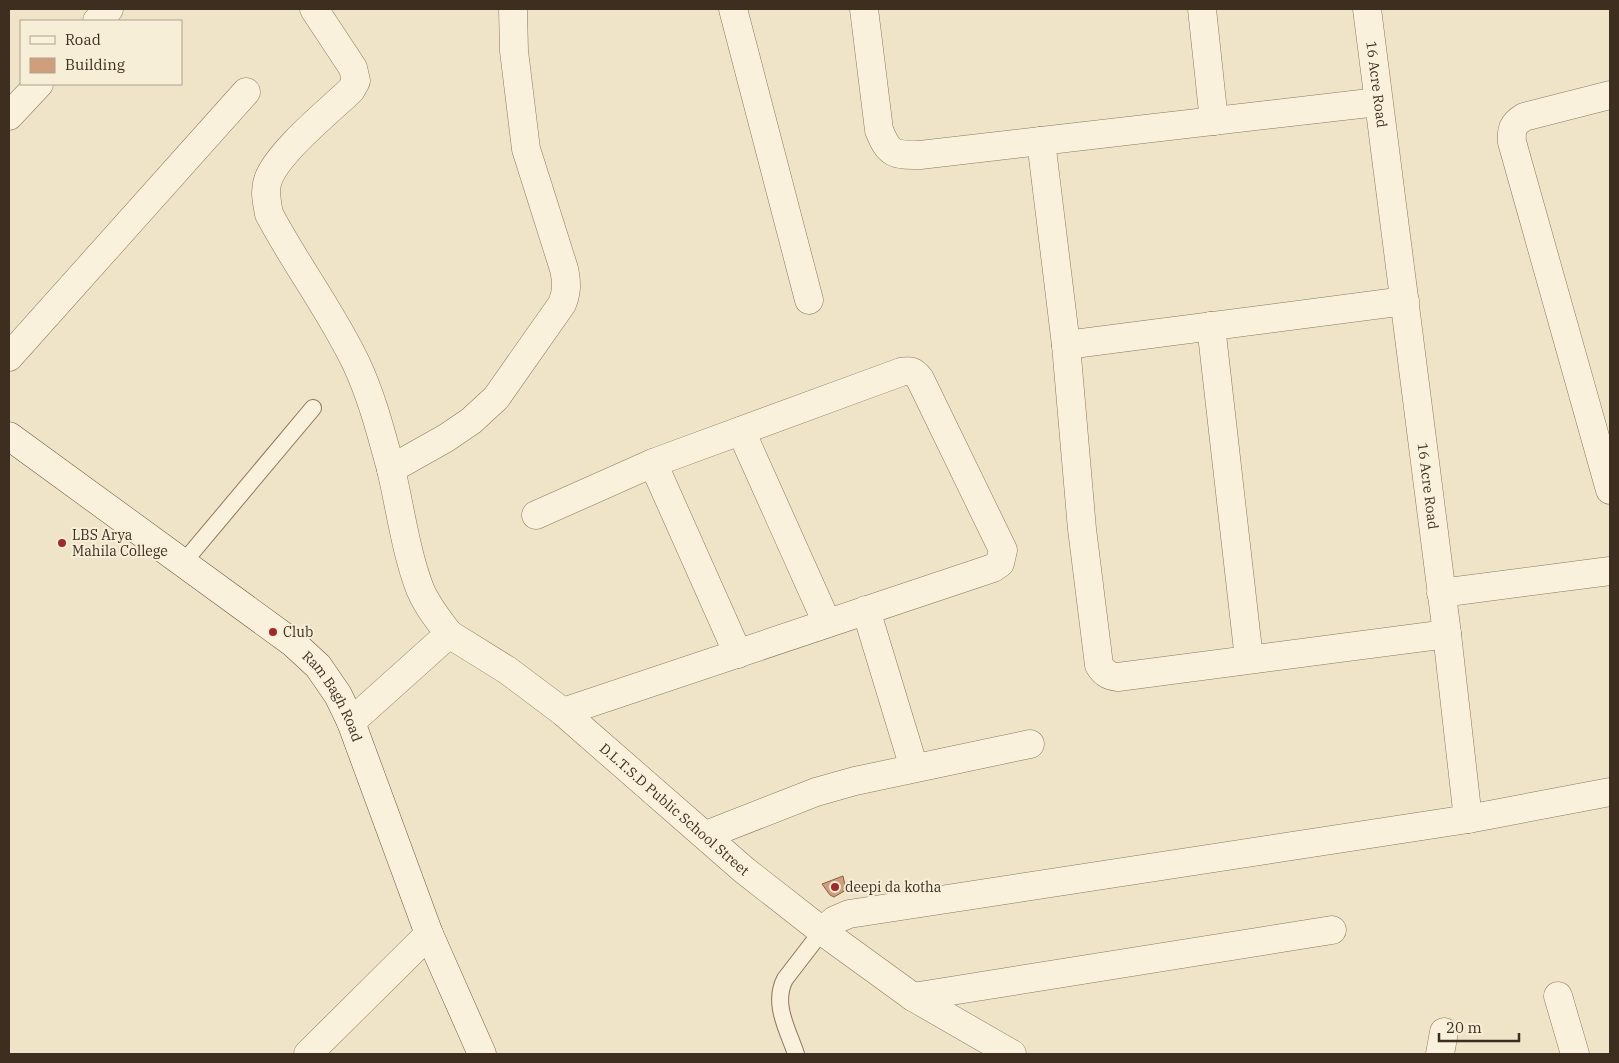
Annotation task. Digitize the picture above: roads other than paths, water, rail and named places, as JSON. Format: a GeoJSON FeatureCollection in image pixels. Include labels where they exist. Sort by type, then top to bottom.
{"type":"FeatureCollection","features":[{"type":"Feature","properties":{"kind":"street"},"geometry":{"type":"LineString","coordinates":[[98,20],[109,9]]}},
{"type":"Feature","properties":{"kind":"street","name":"D.L.T.S.D Public School Street"},"geometry":{"type":"LineString","coordinates":[[314,9],[353,68],[356,81],[351,90],[284,154],[274,166],[268,181],[266,195],[269,214],[339,330],[370,397],[391,469],[411,560],[420,588],[432,613],[449,634],[506,670],[563,712],[744,870],[822,931],[913,996],[1012,1054]]}},
{"type":"Feature","properties":{"kind":"street"},"geometry":{"type":"LineString","coordinates":[[391,469],[446,438],[471,420],[496,398],[562,304],[566,292],[567,279],[526,149],[514,51],[513,9]]}},
{"type":"Feature","properties":{"kind":"street"},"geometry":{"type":"LineString","coordinates":[[734,9],[809,300]]}},
{"type":"Feature","properties":{"kind":"street"},"geometry":{"type":"LineString","coordinates":[[864,9],[879,130],[886,146],[900,155],[920,155],[1041,142],[1378,102]]}},
{"type":"Feature","properties":{"kind":"street"},"geometry":{"type":"LineString","coordinates":[[1202,9],[1214,121]]}},
{"type":"Feature","properties":{"kind":"street","name":"16 Acre Road"},"geometry":{"type":"LineString","coordinates":[[1367,9],[1405,301],[1468,820]]}},
{"type":"Feature","properties":{"kind":"street"},"geometry":{"type":"LineString","coordinates":[[9,116],[38,85]]}},
{"type":"Feature","properties":{"kind":"street"},"geometry":{"type":"LineString","coordinates":[[9,357],[246,92]]}},
{"type":"Feature","properties":{"kind":"street"},"geometry":{"type":"LineString","coordinates":[[1610,94],[1524,117],[1516,122],[1511,130],[1512,142],[1610,490]]}},
{"type":"Feature","properties":{"kind":"street"},"geometry":{"type":"LineString","coordinates":[[1041,142],[1066,345],[1082,529],[1099,665],[1103,672],[1110,676],[1118,677],[1446,634]]}},
{"type":"Feature","properties":{"kind":"street"},"geometry":{"type":"LineString","coordinates":[[1066,345],[1405,301]]}},
{"type":"Feature","properties":{"kind":"street"},"geometry":{"type":"LineString","coordinates":[[1212,326],[1249,659]]}},
{"type":"Feature","properties":{"kind":"street"},"geometry":{"type":"LineString","coordinates":[[536,516],[654,463],[901,372],[909,371],[916,373],[920,379],[1003,550],[1003,557],[1000,563],[992,568],[563,712]]}},
{"type":"Feature","properties":{"kind":"street"},"geometry":{"type":"LineString","coordinates":[[741,431],[827,623]]}},
{"type":"Feature","properties":{"kind":"street","name":"Ram Bagh Road"},"geometry":{"type":"LineString","coordinates":[[9,436],[293,643],[318,666],[338,695],[351,722],[429,934],[482,1054]]}},
{"type":"Feature","properties":{"kind":"street"},"geometry":{"type":"LineString","coordinates":[[654,463],[738,654]]}},
{"type":"Feature","properties":{"kind":"street"},"geometry":{"type":"LineString","coordinates":[[1441,593],[1610,571]]}},
{"type":"Feature","properties":{"kind":"street"},"geometry":{"type":"LineString","coordinates":[[866,610],[914,768]]}},
{"type":"Feature","properties":{"kind":"street"},"geometry":{"type":"LineString","coordinates":[[351,722],[449,634]]}},
{"type":"Feature","properties":{"kind":"street"},"geometry":{"type":"LineString","coordinates":[[706,835],[816,792],[855,781],[1030,744]]}},
{"type":"Feature","properties":{"kind":"street"},"geometry":{"type":"LineString","coordinates":[[822,931],[835,920],[849,914],[1468,820],[1610,792]]}},
{"type":"Feature","properties":{"kind":"street"},"geometry":{"type":"LineString","coordinates":[[913,996],[1332,930]]}},
{"type":"Feature","properties":{"kind":"street"},"geometry":{"type":"LineString","coordinates":[[308,1054],[429,934]]}},
{"type":"Feature","properties":{"kind":"street"},"geometry":{"type":"LineString","coordinates":[[1558,996],[1576,1054]]}},
{"type":"Feature","properties":{"kind":"lane"},"geometry":{"type":"LineString","coordinates":[[183,563],[313,408]]}},
{"type":"Feature","properties":{"kind":"lane"},"geometry":{"type":"LineString","coordinates":[[796,1054],[780,1009],[779,998],[781,988],[785,979],[822,931]]}},
{"type":"Feature","properties":{"kind":"place","name":"LBS Arya Mahila College"},"geometry":{"type":"Point","coordinates":[62,543]}},
{"type":"Feature","properties":{"kind":"place","name":"Club"},"geometry":{"type":"Point","coordinates":[273,632]}},
{"type":"Feature","properties":{"kind":"place","name":"deepi da kotha"},"geometry":{"type":"Point","coordinates":[835,887]}}]}
